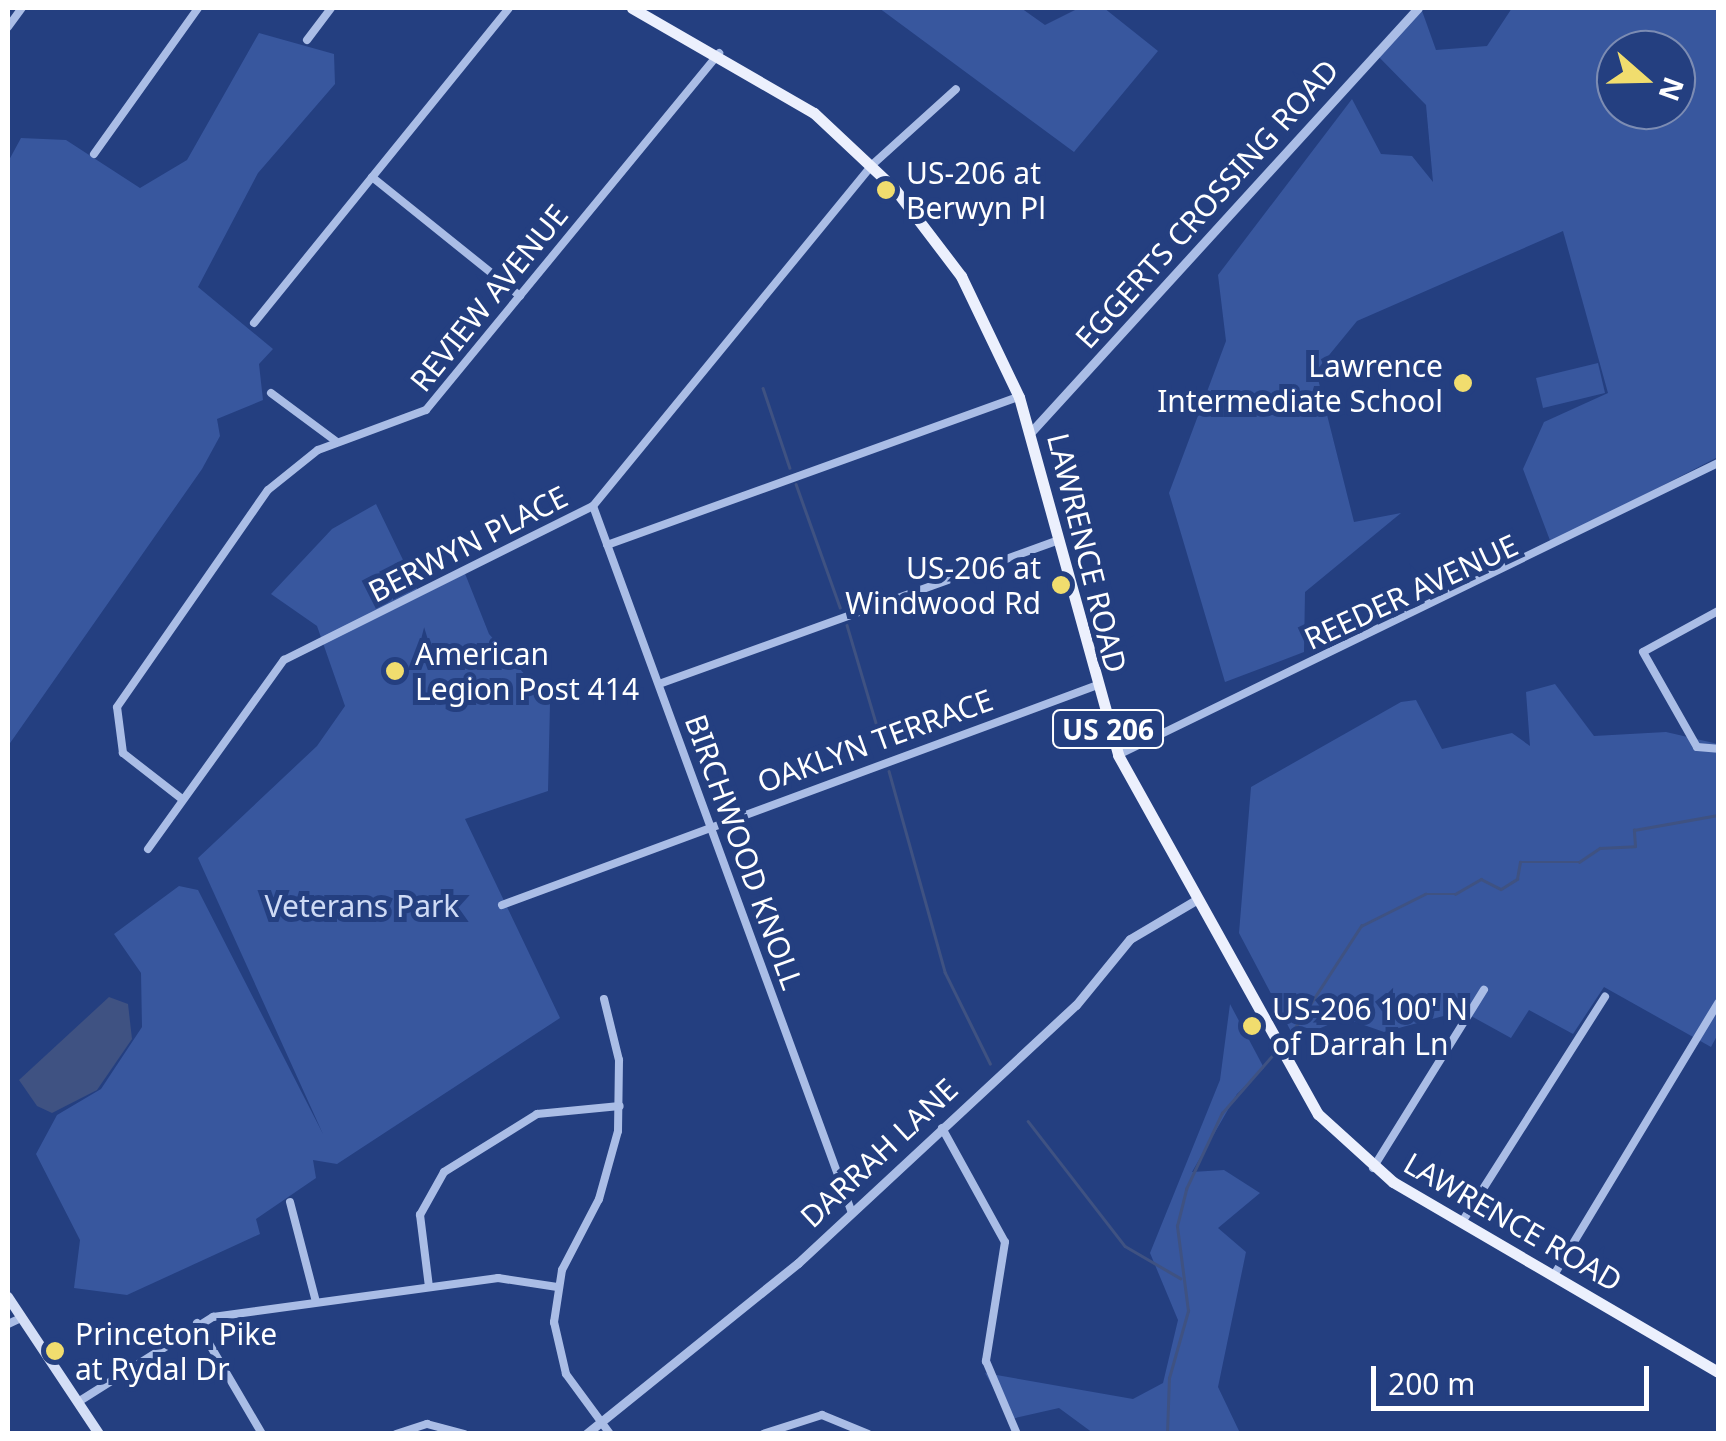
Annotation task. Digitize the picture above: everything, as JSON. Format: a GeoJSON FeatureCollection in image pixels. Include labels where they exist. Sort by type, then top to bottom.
{"type":"FeatureCollection","features":[{"type":"Feature","properties":{"kind":"main road","name":"LAWRENCE ROAD"},"geometry":{"type":"LineString","coordinates":[[632,8],[720,52],[872,165],[961,276],[1019,397],[1031,432],[1095,686],[1118,755],[1282,1056],[1318,1114],[1373,1168],[1718,1372]]}},
{"type":"Feature","properties":{"kind":"main road"},"geometry":{"type":"LineString","coordinates":[[8,1297],[99,1434]]}},
{"type":"Feature","properties":{"kind":"street"},"geometry":{"type":"LineString","coordinates":[[8,28],[22,8]]}},
{"type":"Feature","properties":{"kind":"street"},"geometry":{"type":"LineString","coordinates":[[94,154],[198,8]]}},
{"type":"Feature","properties":{"kind":"street"},"geometry":{"type":"LineString","coordinates":[[307,40],[331,8]]}},
{"type":"Feature","properties":{"kind":"street"},"geometry":{"type":"LineString","coordinates":[[254,323],[509,8]]}},
{"type":"Feature","properties":{"kind":"street","name":"EGGERTS CROSSING ROAD"},"geometry":{"type":"LineString","coordinates":[[1031,432],[1418,8]]}},
{"type":"Feature","properties":{"kind":"street","name":"REVIEW AVENUE"},"geometry":{"type":"LineString","coordinates":[[182,799],[123,753],[115,731],[121,695],[274,483],[337,442],[419,417],[720,52]]}},
{"type":"Feature","properties":{"kind":"street","name":"BERWYN PLACE"},"geometry":{"type":"LineString","coordinates":[[148,849],[284,660],[593,506],[872,165],[956,89]]}},
{"type":"Feature","properties":{"kind":"street"},"geometry":{"type":"LineString","coordinates":[[372,177],[520,296]]}},
{"type":"Feature","properties":{"kind":"street"},"geometry":{"type":"LineString","coordinates":[[271,393],[337,442]]}},
{"type":"Feature","properties":{"kind":"street"},"geometry":{"type":"LineString","coordinates":[[607,546],[1019,397]]}},
{"type":"Feature","properties":{"kind":"street","name":"REEDER AVENUE"},"geometry":{"type":"LineString","coordinates":[[1118,755],[1718,463]]}},
{"type":"Feature","properties":{"kind":"street","name":"BIRCHWOOD KNOLL"},"geometry":{"type":"LineString","coordinates":[[593,506],[852,1213]]}},
{"type":"Feature","properties":{"kind":"street"},"geometry":{"type":"LineString","coordinates":[[659,684],[1058,540]]}},
{"type":"Feature","properties":{"kind":"street"},"geometry":{"type":"LineString","coordinates":[[1718,611],[1643,652],[1697,746],[1718,749]]}},
{"type":"Feature","properties":{"kind":"street","name":"OAKLYN TERRACE"},"geometry":{"type":"LineString","coordinates":[[502,904],[710,824],[1095,686]]}},
{"type":"Feature","properties":{"kind":"street","name":"DARRAH LANE"},"geometry":{"type":"LineString","coordinates":[[586,1434],[852,1213],[1076,1005],[1130,938],[1196,900]]}},
{"type":"Feature","properties":{"kind":"street"},"geometry":{"type":"LineString","coordinates":[[1373,1168],[1484,990]]}},
{"type":"Feature","properties":{"kind":"street"},"geometry":{"type":"LineString","coordinates":[[1462,1222],[1605,997]]}},
{"type":"Feature","properties":{"kind":"street"},"geometry":{"type":"LineString","coordinates":[[604,999],[620,1106],[607,1176],[557,1287],[559,1356],[610,1434]]}},
{"type":"Feature","properties":{"kind":"street"},"geometry":{"type":"LineString","coordinates":[[1554,1276],[1718,1003]]}},
{"type":"Feature","properties":{"kind":"street"},"geometry":{"type":"LineString","coordinates":[[429,1287],[420,1215],[444,1172],[537,1114],[620,1106]]}},
{"type":"Feature","properties":{"kind":"street"},"geometry":{"type":"LineString","coordinates":[[942,1128],[1006,1242],[986,1361],[1017,1434]]}},
{"type":"Feature","properties":{"kind":"street"},"geometry":{"type":"LineString","coordinates":[[290,1202],[316,1302]]}},
{"type":"Feature","properties":{"kind":"street"},"geometry":{"type":"LineString","coordinates":[[78,1402],[196,1323],[316,1302],[498,1278],[557,1287]]}},
{"type":"Feature","properties":{"kind":"street"},"geometry":{"type":"LineString","coordinates":[[8,1324],[21,1318]]}},
{"type":"Feature","properties":{"kind":"street"},"geometry":{"type":"LineString","coordinates":[[196,1323],[262,1434]]}},
{"type":"Feature","properties":{"kind":"street"},"geometry":{"type":"LineString","coordinates":[[762,1434],[822,1415],[868,1434]]}},
{"type":"Feature","properties":{"kind":"street"},"geometry":{"type":"LineString","coordinates":[[396,1434],[427,1424],[465,1434]]}},
{"type":"Feature","properties":{"kind":"green space"},"geometry":{"type":"Polygon","coordinates":[[[879,8],[1021,8],[1045,25],[1079,8],[1104,8],[1158,51],[1074,152],[879,8]]]}},
{"type":"Feature","properties":{"kind":"green space"},"geometry":{"type":"Polygon","coordinates":[[[1421,8],[1436,50],[1487,46],[1512,8],[1718,8],[1718,457],[1551,543],[1523,469],[1544,422],[1608,393],[1563,231],[1357,321],[1316,371],[1354,522],[1401,513],[1305,592],[1304,652],[1225,682],[1169,493],[1226,341],[1218,275],[1352,99],[1381,154],[1412,156],[1433,182],[1426,105],[1373,51],[1421,8]]]}},
{"type":"Feature","properties":{"kind":"green space"},"geometry":{"type":"Polygon","coordinates":[[[259,33],[334,54],[335,84],[258,173],[198,287],[273,349],[259,364],[263,400],[217,419],[220,436],[202,469],[8,746],[8,162],[21,138],[66,140],[140,188],[187,160],[259,33]]]}},
{"type":"Feature","properties":{"kind":"green space"},"geometry":{"type":"Polygon","coordinates":[[[1598,363],[1605,393],[1543,408],[1536,378],[1598,363]]]}},
{"type":"Feature","properties":{"kind":"green space","name":"Veterans Park"},"geometry":{"type":"Polygon","coordinates":[[[376,504],[419,593],[464,571],[489,634],[550,703],[548,791],[465,819],[560,1018],[337,1164],[313,1160],[316,1178],[256,1219],[260,1234],[127,1295],[74,1288],[80,1240],[36,1154],[57,1115],[101,1089],[142,1027],[141,973],[114,934],[179,886],[198,890],[323,1134],[198,858],[317,746],[345,706],[317,626],[271,594],[332,529],[376,504]]]}},
{"type":"Feature","properties":{"kind":"green space"},"geometry":{"type":"Polygon","coordinates":[[[1555,684],[1594,736],[1666,732],[1718,744],[1718,1034],[1711,1047],[1604,987],[1573,1034],[1529,1010],[1511,1038],[1462,1011],[1384,1032],[1344,1018],[1295,1039],[1239,933],[1251,787],[1401,702],[1416,700],[1442,749],[1512,733],[1530,746],[1526,692],[1555,684]]]}},
{"type":"Feature","properties":{"kind":"green space"},"geometry":{"type":"Polygon","coordinates":[[[1230,1004],[1264,1068],[1237,1094],[1192,1172],[1224,1170],[1260,1193],[1218,1228],[1246,1252],[1218,1387],[1240,1433],[1093,1433],[1059,1408],[1011,1419],[985,1373],[1133,1399],[1163,1383],[1178,1320],[1150,1253],[1220,1080],[1230,1004]]]}},
{"type":"Feature","properties":{"kind":"shaded area"},"geometry":{"type":"Polygon","coordinates":[[[109,997],[128,1004],[132,1039],[97,1090],[52,1113],[37,1106],[19,1080],[109,997]]]}},
{"type":"Feature","properties":{"kind":"waterway"},"geometry":{"type":"LineString","coordinates":[[763,388],[790,468]]}},
{"type":"Feature","properties":{"kind":"waterway"},"geometry":{"type":"LineString","coordinates":[[796,484],[840,607]]}},
{"type":"Feature","properties":{"kind":"waterway"},"geometry":{"type":"LineString","coordinates":[[847,625],[884,750]]}},
{"type":"Feature","properties":{"kind":"waterway"},"geometry":{"type":"LineString","coordinates":[[889,771],[945,972],[990,1063]]}},
{"type":"Feature","properties":{"kind":"waterway"},"geometry":{"type":"LineString","coordinates":[[1285,1043],[1361,926],[1425,894],[1455,894],[1481,879],[1501,889],[1517,879],[1520,862],[1579,862],[1600,848],[1635,846],[1634,830],[1718,815]]}},
{"type":"Feature","properties":{"kind":"waterway"},"geometry":{"type":"LineString","coordinates":[[1167,1434],[1169,1378],[1188,1311],[1177,1226],[1186,1189],[1222,1113],[1279,1048]]}},
{"type":"Feature","properties":{"kind":"waterway"},"geometry":{"type":"LineString","coordinates":[[1028,1121],[1125,1246],[1180,1278]]}},
{"type":"Feature","properties":{"kind":"place","name":"US-206 at Berwyn Pl"},"geometry":{"type":"Point","coordinates":[886,190]}},
{"type":"Feature","properties":{"kind":"place","name":"Lawrence Intermediate School"},"geometry":{"type":"Point","coordinates":[1463,383]}},
{"type":"Feature","properties":{"kind":"place","name":"US-206 at Windwood Rd"},"geometry":{"type":"Point","coordinates":[1061,585]}},
{"type":"Feature","properties":{"kind":"place","name":"American Legion Post 414"},"geometry":{"type":"Point","coordinates":[395,671]}},
{"type":"Feature","properties":{"kind":"place","name":"US-206 100' N of Darrah Ln"},"geometry":{"type":"Point","coordinates":[1252,1026]}},
{"type":"Feature","properties":{"kind":"place","name":"Princeton Pike at Rydal Dr"},"geometry":{"type":"Point","coordinates":[55,1351]}}]}
